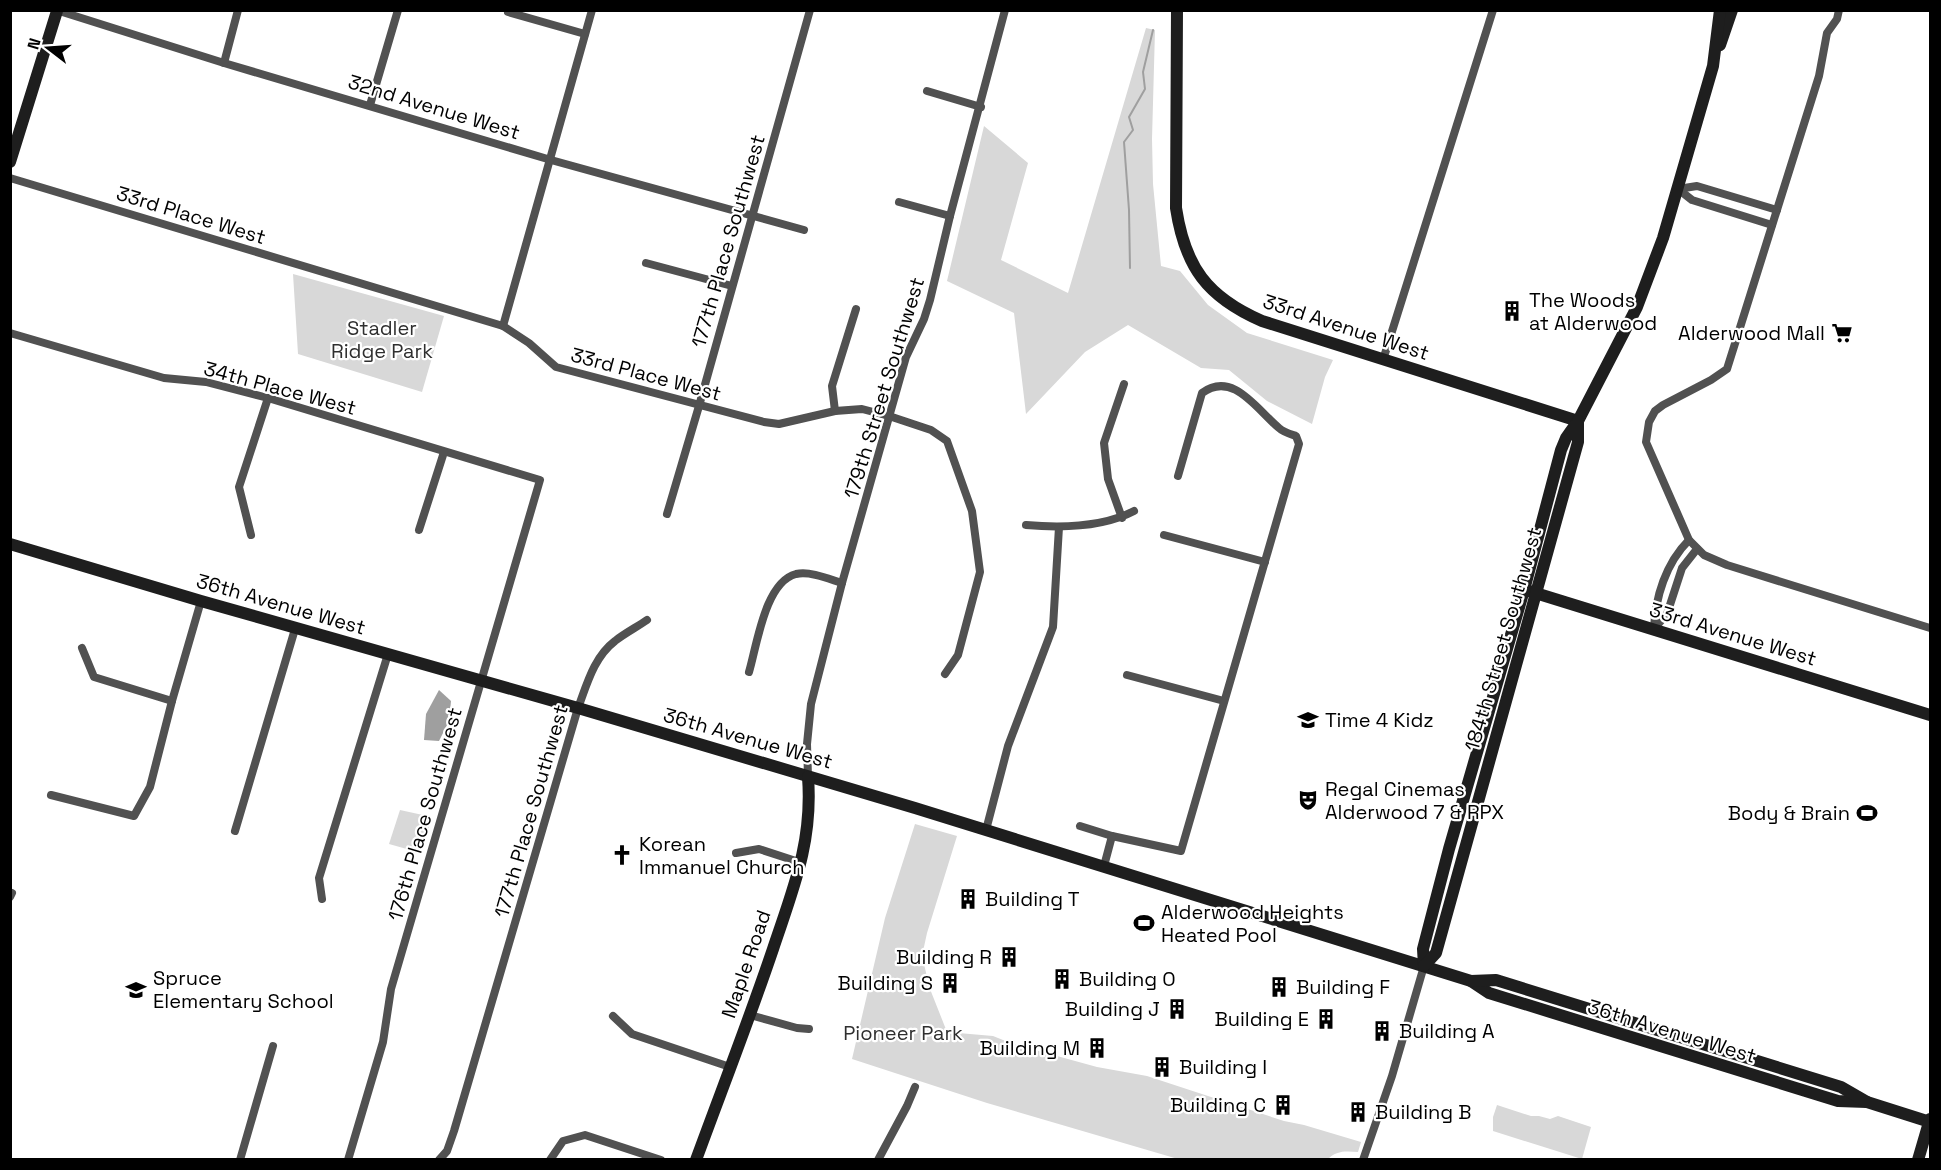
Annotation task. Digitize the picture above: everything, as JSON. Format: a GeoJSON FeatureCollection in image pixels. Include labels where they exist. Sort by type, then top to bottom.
{"type":"FeatureCollection","features":[{"type":"Feature","properties":{"kind":"main road","name":"33rd Avenue West"},"geometry":{"type":"LineString","coordinates":[[1177,10],[1176,208],[1180,233],[1187,255],[1200,277],[1239,311],[1262,321],[1578,421]]}},
{"type":"Feature","properties":{"kind":"main road","name":"184th Street Southwest"},"geometry":{"type":"LineString","coordinates":[[1424,966],[1436,953],[1501,718],[1561,450],[1637,307],[1663,238],[1713,66],[1732,10]]}},
{"type":"Feature","properties":{"kind":"main road"},"geometry":{"type":"LineString","coordinates":[[10,162],[57,11]]}},
{"type":"Feature","properties":{"kind":"main road","name":"184th Street Southwest"},"geometry":{"type":"LineString","coordinates":[[1713,66],[1720,14]]}},
{"type":"Feature","properties":{"kind":"main road","name":"36th Avenue West"},"geometry":{"type":"LineString","coordinates":[[10,544],[201,602],[578,708],[986,830],[1471,981],[1496,980],[1841,1086],[1867,1102],[1930,1120]]}},
{"type":"Feature","properties":{"kind":"main road","name":"33rd Avenue West"},"geometry":{"type":"LineString","coordinates":[[1530,591],[1930,715]]}},
{"type":"Feature","properties":{"kind":"main road","name":"184th Street Southwest"},"geometry":{"type":"LineString","coordinates":[[1424,966],[1423,949],[1465,798],[1530,591]]}},
{"type":"Feature","properties":{"kind":"main road"},"geometry":{"type":"LineString","coordinates":[[1463,855],[1462,834],[1469,807],[1465,798],[1474,791],[1493,726],[1501,718]]}},
{"type":"Feature","properties":{"kind":"main road","name":"Maple Road"},"geometry":{"type":"LineString","coordinates":[[696,1160],[750,1015],[802,863],[809,826],[808,777]]}},
{"type":"Feature","properties":{"kind":"main road"},"geometry":{"type":"LineString","coordinates":[[1918,1160],[1930,1120]]}},
{"type":"Feature","properties":{"kind":"street"},"geometry":{"type":"LineString","coordinates":[[224,63],[238,10]]}},
{"type":"Feature","properties":{"kind":"street"},"geometry":{"type":"LineString","coordinates":[[370,105],[398,10]]}},
{"type":"Feature","properties":{"kind":"street"},"geometry":{"type":"LineString","coordinates":[[503,326],[592,10]]}},
{"type":"Feature","properties":{"kind":"street","name":"177th Place Southwest"},"geometry":{"type":"LineString","coordinates":[[667,514],[810,10]]}},
{"type":"Feature","properties":{"kind":"street","name":"179th Street Southwest"},"geometry":{"type":"LineString","coordinates":[[808,777],[807,744],[811,704],[842,583],[906,357],[924,319],[930,300],[1005,10]]}},
{"type":"Feature","properties":{"kind":"street"},"geometry":{"type":"LineString","coordinates":[[1383,360],[1492,10]]}},
{"type":"Feature","properties":{"kind":"street"},"geometry":{"type":"LineString","coordinates":[[1839,10],[1837,19],[1827,33],[1822,49],[1822,63],[1727,369],[1655,411],[1649,422],[1646,442],[1689,540],[1712,560],[1930,628]]}},
{"type":"Feature","properties":{"kind":"street","name":"32nd Avenue West"},"geometry":{"type":"LineString","coordinates":[[57,11],[551,160],[804,230]]}},
{"type":"Feature","properties":{"kind":"street"},"geometry":{"type":"LineString","coordinates":[[508,12],[585,34]]}},
{"type":"Feature","properties":{"kind":"street"},"geometry":{"type":"LineString","coordinates":[[927,91],[981,107]]}},
{"type":"Feature","properties":{"kind":"street","name":"33rd Place West"},"geometry":{"type":"LineString","coordinates":[[10,178],[503,326],[529,342],[556,367],[764,422],[779,424],[835,411],[862,409],[931,430],[946,441],[972,511],[980,572],[958,655],[945,674]]}},
{"type":"Feature","properties":{"kind":"street"},"geometry":{"type":"LineString","coordinates":[[1678,189],[1697,186],[1777,210]]}},
{"type":"Feature","properties":{"kind":"street"},"geometry":{"type":"LineString","coordinates":[[1678,189],[1692,200],[1772,225]]}},
{"type":"Feature","properties":{"kind":"street"},"geometry":{"type":"LineString","coordinates":[[898,202],[950,216]]}},
{"type":"Feature","properties":{"kind":"street"},"geometry":{"type":"LineString","coordinates":[[646,263],[732,286]]}},
{"type":"Feature","properties":{"kind":"street"},"geometry":{"type":"LineString","coordinates":[[835,411],[832,386],[856,309]]}},
{"type":"Feature","properties":{"kind":"street","name":"34th Place West"},"geometry":{"type":"LineString","coordinates":[[10,333],[164,378],[206,382],[268,398],[540,480]]}},
{"type":"Feature","properties":{"kind":"street"},"geometry":{"type":"LineString","coordinates":[[1122,518],[1108,479],[1104,443],[1124,384]]}},
{"type":"Feature","properties":{"kind":"street"},"geometry":{"type":"LineString","coordinates":[[1080,826],[1112,836],[1181,851],[1299,444],[1296,436],[1281,430],[1251,400],[1235,390],[1222,386],[1210,387],[1202,393],[1178,476]]}},
{"type":"Feature","properties":{"kind":"street"},"geometry":{"type":"LineString","coordinates":[[251,535],[239,488],[268,398]]}},
{"type":"Feature","properties":{"kind":"street"},"geometry":{"type":"LineString","coordinates":[[419,530],[444,452]]}},
{"type":"Feature","properties":{"kind":"street","name":"176th Place Southwest"},"geometry":{"type":"LineString","coordinates":[[348,1160],[382,1042],[391,989],[540,480]]}},
{"type":"Feature","properties":{"kind":"street"},"geometry":{"type":"LineString","coordinates":[[1026,525],[1059,527],[1122,518],[1134,511]]}},
{"type":"Feature","properties":{"kind":"street"},"geometry":{"type":"LineString","coordinates":[[986,830],[1008,746],[1053,627],[1059,527]]}},
{"type":"Feature","properties":{"kind":"street"},"geometry":{"type":"LineString","coordinates":[[1164,535],[1265,561]]}},
{"type":"Feature","properties":{"kind":"street"},"geometry":{"type":"LineString","coordinates":[[1654,630],[1655,610],[1670,564],[1674,556],[1689,540]]}},
{"type":"Feature","properties":{"kind":"street"},"geometry":{"type":"LineString","coordinates":[[1654,630],[1667,614],[1682,568],[1697,549]]}},
{"type":"Feature","properties":{"kind":"street"},"geometry":{"type":"LineString","coordinates":[[749,672],[769,600],[776,588],[796,574],[809,574],[842,583]]}},
{"type":"Feature","properties":{"kind":"street"},"geometry":{"type":"LineString","coordinates":[[51,795],[134,816],[150,787],[201,602]]}},
{"type":"Feature","properties":{"kind":"street","name":"177th Place Southwest"},"geometry":{"type":"LineString","coordinates":[[439,1160],[447,1151],[578,708],[592,669],[603,651],[615,640],[647,620]]}},
{"type":"Feature","properties":{"kind":"street"},"geometry":{"type":"LineString","coordinates":[[235,831],[295,629]]}},
{"type":"Feature","properties":{"kind":"street"},"geometry":{"type":"LineString","coordinates":[[82,648],[94,677],[172,701]]}},
{"type":"Feature","properties":{"kind":"street"},"geometry":{"type":"LineString","coordinates":[[322,899],[319,878],[388,654]]}},
{"type":"Feature","properties":{"kind":"street"},"geometry":{"type":"LineString","coordinates":[[1127,675],[1224,701]]}},
{"type":"Feature","properties":{"kind":"street"},"geometry":{"type":"LineString","coordinates":[[1104,866],[1112,836]]}},
{"type":"Feature","properties":{"kind":"street"},"geometry":{"type":"LineString","coordinates":[[736,853],[759,849],[802,863]]}},
{"type":"Feature","properties":{"kind":"street","name":"184th Street Southwest"},"geometry":{"type":"LineString","coordinates":[[1364,1160],[1392,1076],[1424,966]]}},
{"type":"Feature","properties":{"kind":"street"},"geometry":{"type":"LineString","coordinates":[[750,1015],[809,1029]]}},
{"type":"Feature","properties":{"kind":"street"},"geometry":{"type":"LineString","coordinates":[[613,1016],[632,1034],[730,1067]]}},
{"type":"Feature","properties":{"kind":"street"},"geometry":{"type":"LineString","coordinates":[[240,1160],[273,1046]]}},
{"type":"Feature","properties":{"kind":"street"},"geometry":{"type":"LineString","coordinates":[[878,1160],[915,1087]]}},
{"type":"Feature","properties":{"kind":"street"},"geometry":{"type":"LineString","coordinates":[[550,1160],[563,1141],[585,1135],[661,1160]]}},
{"type":"Feature","properties":{"kind":"green space"},"geometry":{"type":"Polygon","coordinates":[[[1146,28],[1155,30],[1153,184],[1161,266],[1180,271],[1208,305],[1247,333],[1333,360],[1325,377],[1312,424],[1267,401],[1229,370],[1201,368],[1128,325],[1085,352],[1026,414],[1014,313],[947,281],[984,126],[1028,163],[1001,260],[1068,293],[1146,28]]]}},
{"type":"Feature","properties":{"kind":"green space","name":"Stadler Ridge Park"},"geometry":{"type":"Polygon","coordinates":[[[293,274],[444,316],[422,392],[298,354],[293,274]]]}},
{"type":"Feature","properties":{"kind":"green space"},"geometry":{"type":"Polygon","coordinates":[[[400,810],[432,817],[421,853],[389,844],[400,810]]]}},
{"type":"Feature","properties":{"kind":"green space","name":"Pioneer Park"},"geometry":{"type":"Polygon","coordinates":[[[915,824],[957,836],[922,956],[930,989],[947,1032],[993,1036],[1013,1044],[1097,1067],[1147,1076],[1284,1121],[1361,1142],[1358,1152],[1345,1151],[1327,1160],[1178,1159],[987,1103],[852,1059],[885,918],[915,824]]]}},
{"type":"Feature","properties":{"kind":"green space"},"geometry":{"type":"Polygon","coordinates":[[[1497,1105],[1531,1116],[1550,1119],[1558,1116],[1591,1127],[1582,1159],[1493,1131],[1493,1117],[1497,1105]]]}},
{"type":"Feature","properties":{"kind":"shaded area"},"geometry":{"type":"Polygon","coordinates":[[[439,690],[451,701],[449,721],[439,741],[424,740],[426,714],[439,690]]]}},
{"type":"Feature","properties":{"kind":"waterway"},"geometry":{"type":"LineString","coordinates":[[1130,268],[1124,142],[1133,130],[1129,117],[1145,89],[1143,72],[1153,30]]}},
{"type":"Feature","properties":{"kind":"place","name":"The Woods at Alderwood"},"geometry":{"type":"Point","coordinates":[1512,311]}},
{"type":"Feature","properties":{"kind":"place","name":"Alderwood Mall"},"geometry":{"type":"Point","coordinates":[1842,333]}},
{"type":"Feature","properties":{"kind":"place","name":"Time 4 Kidz"},"geometry":{"type":"Point","coordinates":[1308,720]}},
{"type":"Feature","properties":{"kind":"place","name":"Regal Cinemas Alderwood 7 & RPX"},"geometry":{"type":"Point","coordinates":[1308,800]}},
{"type":"Feature","properties":{"kind":"place","name":"Body & Brain"},"geometry":{"type":"Point","coordinates":[1867,813]}},
{"type":"Feature","properties":{"kind":"place","name":"Korean Immanuel Church"},"geometry":{"type":"Point","coordinates":[622,855]}},
{"type":"Feature","properties":{"kind":"place","name":"Building T"},"geometry":{"type":"Point","coordinates":[968,899]}},
{"type":"Feature","properties":{"kind":"place","name":"Alderwood Heights Heated Pool"},"geometry":{"type":"Point","coordinates":[1144,923]}},
{"type":"Feature","properties":{"kind":"place","name":"Building R"},"geometry":{"type":"Point","coordinates":[1009,957]}},
{"type":"Feature","properties":{"kind":"place","name":"Building O"},"geometry":{"type":"Point","coordinates":[1062,979]}},
{"type":"Feature","properties":{"kind":"place","name":"Building S"},"geometry":{"type":"Point","coordinates":[950,983]}},
{"type":"Feature","properties":{"kind":"place","name":"Building F"},"geometry":{"type":"Point","coordinates":[1279,987]}},
{"type":"Feature","properties":{"kind":"place","name":"Spruce Elementary School"},"geometry":{"type":"Point","coordinates":[136,990]}},
{"type":"Feature","properties":{"kind":"place","name":"Building J"},"geometry":{"type":"Point","coordinates":[1177,1009]}},
{"type":"Feature","properties":{"kind":"place","name":"Building E"},"geometry":{"type":"Point","coordinates":[1326,1019]}},
{"type":"Feature","properties":{"kind":"place","name":"Building A"},"geometry":{"type":"Point","coordinates":[1382,1031]}},
{"type":"Feature","properties":{"kind":"place","name":"Building M"},"geometry":{"type":"Point","coordinates":[1097,1048]}},
{"type":"Feature","properties":{"kind":"place","name":"Building I"},"geometry":{"type":"Point","coordinates":[1162,1067]}},
{"type":"Feature","properties":{"kind":"place","name":"Building C"},"geometry":{"type":"Point","coordinates":[1283,1105]}},
{"type":"Feature","properties":{"kind":"place","name":"Building B"},"geometry":{"type":"Point","coordinates":[1358,1112]}}]}
